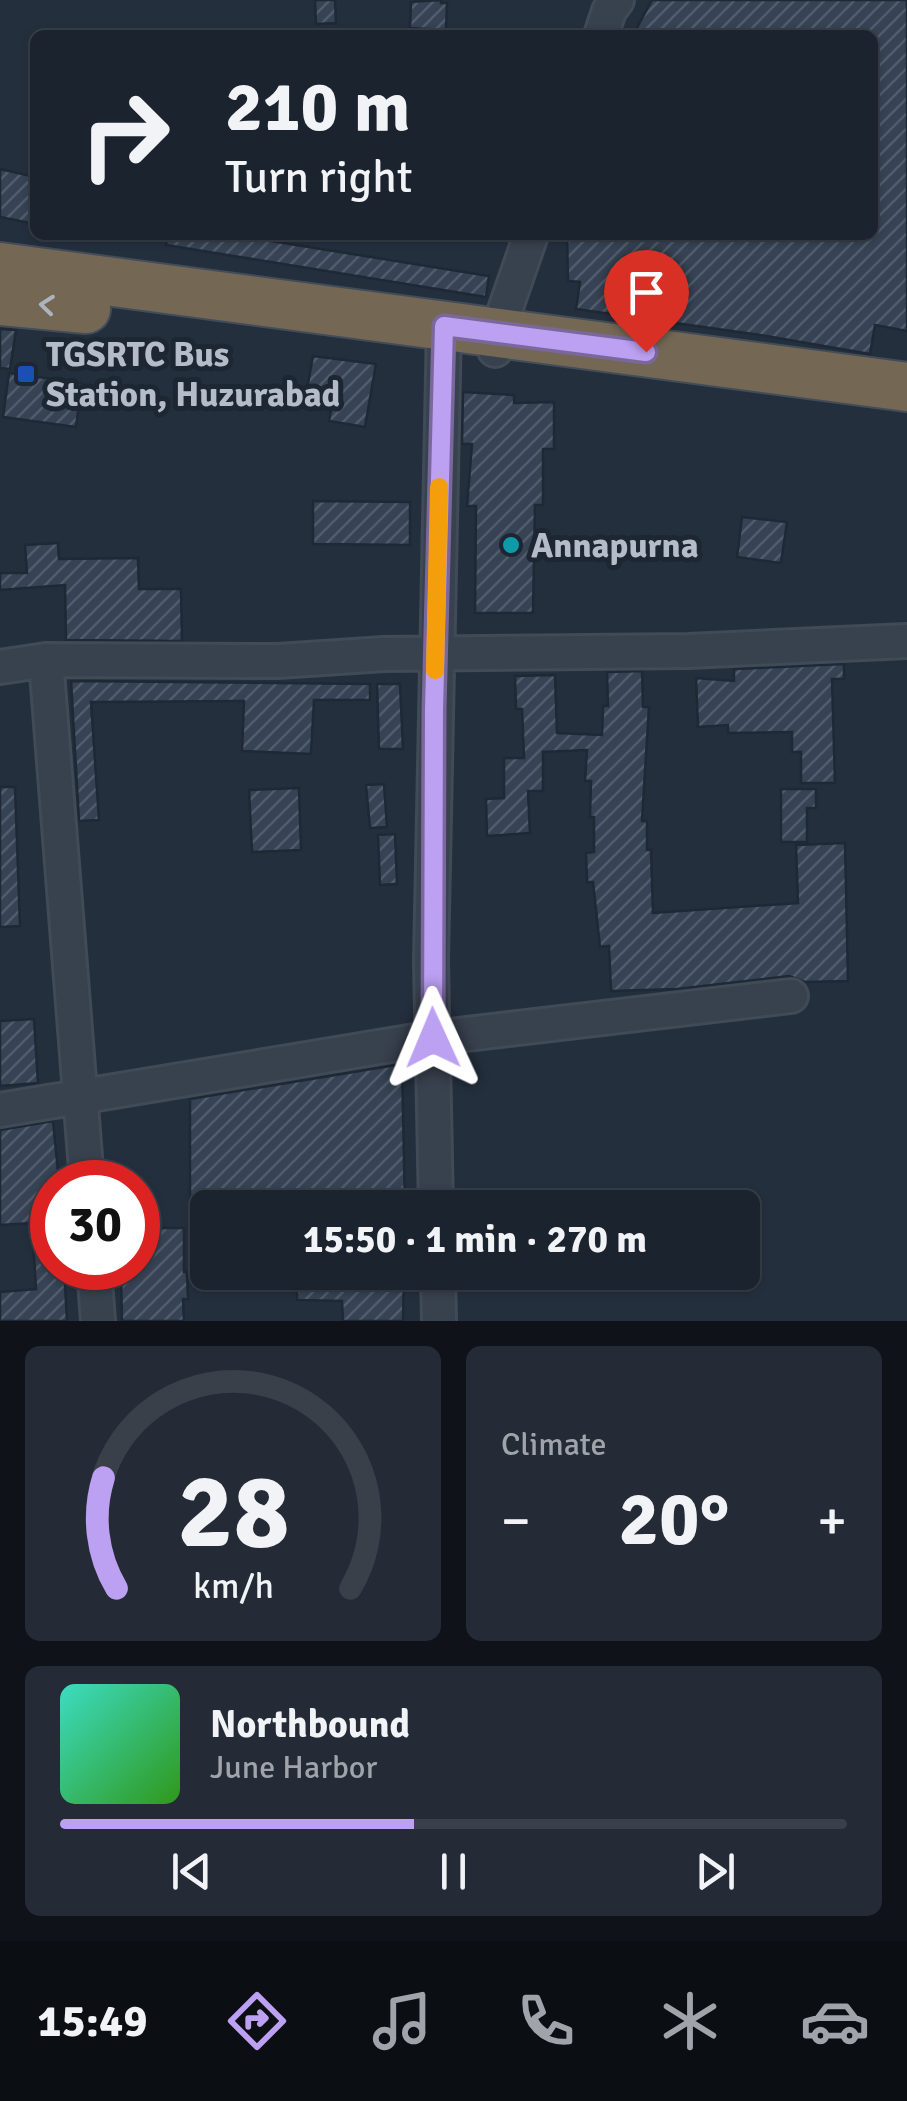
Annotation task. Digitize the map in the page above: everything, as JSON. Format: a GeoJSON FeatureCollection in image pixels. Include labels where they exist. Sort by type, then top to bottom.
{"type":"FeatureCollection","features":[{"type":"Feature","properties":{"kind":"highway"},"geometry":{"type":"LineString","coordinates":[[0,266],[443,335],[907,387]]}},
{"type":"Feature","properties":{"kind":"highway"},"geometry":{"type":"LineString","coordinates":[[0,301],[443,335]]}},
{"type":"Feature","properties":{"kind":"highway"},"geometry":{"type":"LineString","coordinates":[[496,342],[907,417]]}},
{"type":"Feature","properties":{"kind":"street"},"geometry":{"type":"LineString","coordinates":[[602,30],[617,0]]}},
{"type":"Feature","properties":{"kind":"street"},"geometry":{"type":"LineString","coordinates":[[496,342],[529,240]]}},
{"type":"Feature","properties":{"kind":"street"},"geometry":{"type":"LineString","coordinates":[[436,1190],[436,655],[443,335]]}},
{"type":"Feature","properties":{"kind":"street"},"geometry":{"type":"LineString","coordinates":[[0,667],[46,660],[159,662],[384,654],[688,651],[907,641]]}},
{"type":"Feature","properties":{"kind":"street"},"geometry":{"type":"LineString","coordinates":[[46,660],[86,1160]]}},
{"type":"Feature","properties":{"kind":"street"},"geometry":{"type":"LineString","coordinates":[[0,1110],[433,1038],[791,996]]}},
{"type":"Feature","properties":{"kind":"street"},"geometry":{"type":"LineString","coordinates":[[96,1290],[98,1321]]}},
{"type":"Feature","properties":{"kind":"street"},"geometry":{"type":"LineString","coordinates":[[438,1290],[439,1321]]}},
{"type":"Feature","properties":{"kind":"building"},"geometry":{"type":"Polygon","coordinates":[[[315,0],[335,0],[336,23],[316,24],[315,0]]]}},
{"type":"Feature","properties":{"kind":"building"},"geometry":{"type":"Polygon","coordinates":[[[652,0],[907,0],[907,331],[875,325],[870,354],[576,309],[580,282],[568,281],[567,240],[878,240],[878,30],[636,30],[652,0]]]}},
{"type":"Feature","properties":{"kind":"building"},"geometry":{"type":"Polygon","coordinates":[[[411,2],[447,3],[446,30],[410,28],[411,2]]]}},
{"type":"Feature","properties":{"kind":"building"},"geometry":{"type":"Polygon","coordinates":[[[0,169],[30,176],[30,223],[0,217],[0,169]]]}},
{"type":"Feature","properties":{"kind":"building"},"geometry":{"type":"Polygon","coordinates":[[[166,240],[265,240],[489,276],[486,297],[166,245],[166,240]]]}},
{"type":"Feature","properties":{"kind":"building"},"geometry":{"type":"Polygon","coordinates":[[[0,329],[16,330],[10,369],[0,368],[0,329]]]}},
{"type":"Feature","properties":{"kind":"building"},"geometry":{"type":"Polygon","coordinates":[[[313,356],[376,364],[365,427],[329,421],[332,405],[305,400],[313,356]]]}},
{"type":"Feature","properties":{"kind":"building"},"geometry":{"type":"Polygon","coordinates":[[[9,373],[82,383],[76,427],[3,417],[9,373]]]}},
{"type":"Feature","properties":{"kind":"building"},"geometry":{"type":"Polygon","coordinates":[[[463,392],[514,395],[514,403],[554,402],[554,449],[543,449],[543,505],[535,505],[533,613],[475,613],[476,506],[467,506],[472,444],[462,444],[463,392]]]}},
{"type":"Feature","properties":{"kind":"building"},"geometry":{"type":"Polygon","coordinates":[[[313,501],[410,502],[410,545],[313,544],[313,501]]]}},
{"type":"Feature","properties":{"kind":"building"},"geometry":{"type":"Polygon","coordinates":[[[742,517],[787,522],[781,563],[737,557],[742,517]]]}},
{"type":"Feature","properties":{"kind":"building"},"geometry":{"type":"Polygon","coordinates":[[[58,543],[59,559],[138,558],[139,589],[181,589],[182,641],[66,640],[65,585],[0,590],[0,573],[27,573],[25,545],[58,543]]]}},
{"type":"Feature","properties":{"kind":"building"},"geometry":{"type":"Polygon","coordinates":[[[844,664],[844,679],[832,679],[835,783],[801,783],[801,752],[792,752],[792,732],[728,733],[728,725],[698,727],[696,678],[734,681],[734,669],[844,664]]]}},
{"type":"Feature","properties":{"kind":"building"},"geometry":{"type":"Polygon","coordinates":[[[642,671],[643,707],[649,707],[642,821],[647,821],[647,850],[651,850],[653,913],[798,903],[796,845],[845,843],[848,981],[805,982],[789,976],[677,989],[611,991],[609,946],[600,947],[593,882],[587,882],[586,853],[594,852],[594,817],[590,817],[591,781],[585,781],[587,750],[543,752],[543,791],[528,791],[530,833],[487,836],[486,799],[504,798],[504,758],[524,758],[522,709],[516,709],[515,676],[555,675],[557,733],[602,735],[603,706],[608,706],[607,672],[642,671]]]}},
{"type":"Feature","properties":{"kind":"building"},"geometry":{"type":"Polygon","coordinates":[[[71,681],[370,684],[370,700],[314,700],[311,754],[242,751],[244,701],[91,702],[99,820],[79,821],[71,681]]]}},
{"type":"Feature","properties":{"kind":"building"},"geometry":{"type":"Polygon","coordinates":[[[377,684],[400,684],[403,749],[379,749],[377,684]]]}},
{"type":"Feature","properties":{"kind":"building"},"geometry":{"type":"Polygon","coordinates":[[[384,784],[387,827],[370,828],[366,785],[384,784]]]}},
{"type":"Feature","properties":{"kind":"building"},"geometry":{"type":"Polygon","coordinates":[[[0,787],[15,787],[20,926],[0,927],[0,787]]]}},
{"type":"Feature","properties":{"kind":"building"},"geometry":{"type":"Polygon","coordinates":[[[299,788],[301,850],[252,852],[249,790],[299,788]]]}},
{"type":"Feature","properties":{"kind":"building"},"geometry":{"type":"Polygon","coordinates":[[[781,789],[816,789],[816,808],[807,808],[807,842],[781,842],[781,789]]]}},
{"type":"Feature","properties":{"kind":"building"},"geometry":{"type":"Polygon","coordinates":[[[395,834],[397,884],[380,885],[378,835],[395,834]]]}},
{"type":"Feature","properties":{"kind":"building"},"geometry":{"type":"Polygon","coordinates":[[[34,1019],[38,1083],[0,1086],[0,1021],[34,1019]]]}},
{"type":"Feature","properties":{"kind":"building"},"geometry":{"type":"Polygon","coordinates":[[[402,1064],[405,1190],[190,1190],[190,1099],[402,1064]]]}},
{"type":"Feature","properties":{"kind":"building"},"geometry":{"type":"Polygon","coordinates":[[[53,1121],[57,1160],[30,1160],[30,1223],[0,1225],[0,1130],[53,1121]]]}},
{"type":"Feature","properties":{"kind":"building"},"geometry":{"type":"Polygon","coordinates":[[[160,1228],[184,1228],[188,1299],[183,1299],[184,1321],[122,1321],[121,1290],[160,1290],[160,1228]]]}},
{"type":"Feature","properties":{"kind":"building"},"geometry":{"type":"Polygon","coordinates":[[[65,1290],[67,1321],[0,1321],[0,1292],[65,1290]]]}},
{"type":"Feature","properties":{"kind":"building"},"geometry":{"type":"Polygon","coordinates":[[[297,1290],[404,1290],[403,1321],[343,1321],[342,1301],[297,1300],[297,1290]]]}},
{"type":"Feature","properties":{"kind":"slow traffic"},"geometry":{"type":"LineString","coordinates":[[435,670],[439,487]]}},
{"type":"Feature","properties":{"kind":"place","name":"TGSRTC Bus Station, Huzurabad"},"geometry":{"type":"Point","coordinates":[26,374]}},
{"type":"Feature","properties":{"kind":"place","name":"Annapurna"},"geometry":{"type":"Point","coordinates":[511,545]}},
{"type":"Feature","properties":{"kind":"route"},"geometry":{"type":"LineString","coordinates":[[433,1038],[434,710],[444,326],[646,352]]}}]}
